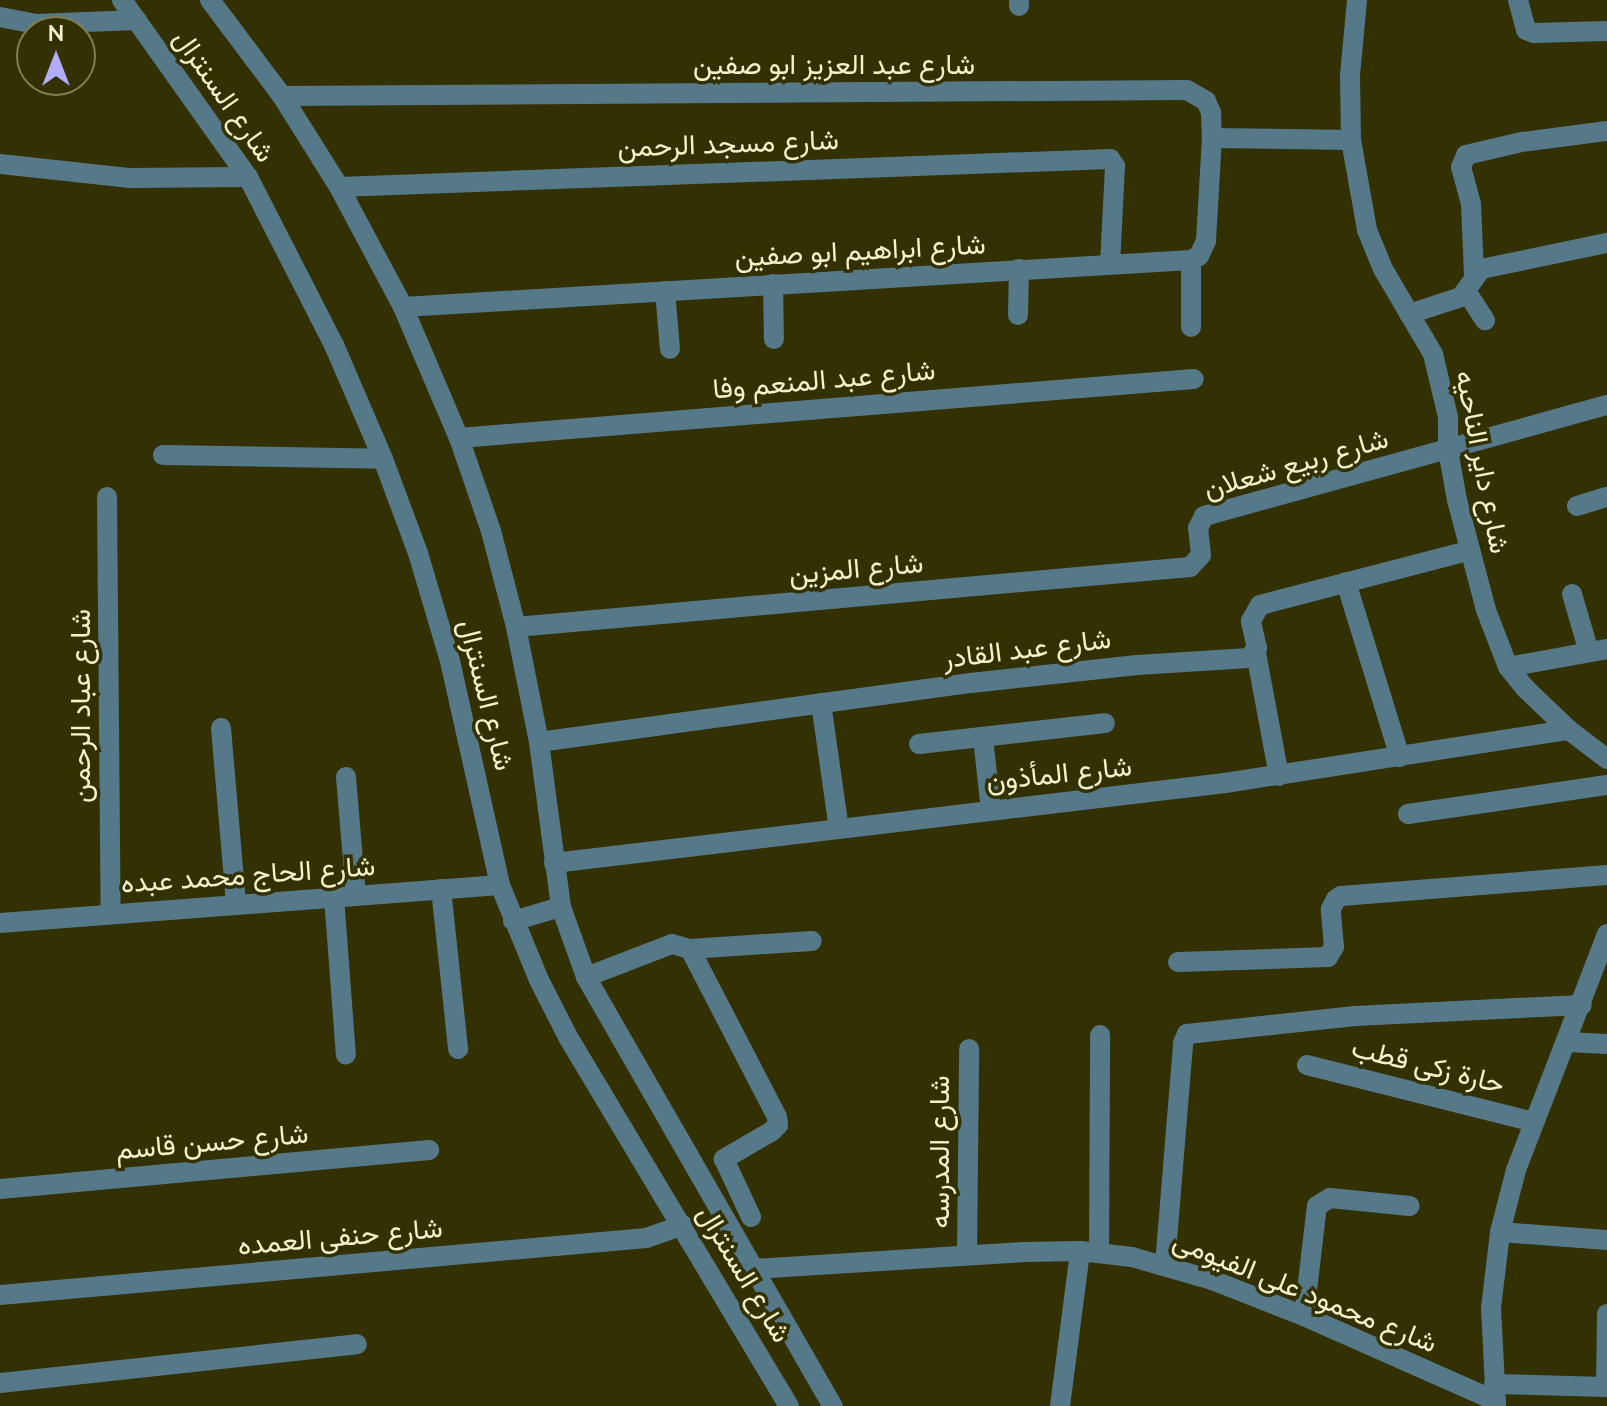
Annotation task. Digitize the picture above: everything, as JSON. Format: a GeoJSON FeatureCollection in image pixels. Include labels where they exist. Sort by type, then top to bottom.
{"type":"FeatureCollection","features":[{"type":"Feature","properties":{"kind":"street","name":"شارع السنترال"},"geometry":{"type":"LineString","coordinates":[[122,0],[248,177],[334,345],[383,459],[418,553],[450,661],[500,885],[513,921],[568,1037],[789,1406]]}},
{"type":"Feature","properties":{"kind":"street","name":"شارع السنترال"},"geometry":{"type":"LineString","coordinates":[[210,0],[282,96],[339,187],[403,307],[459,438],[491,531],[516,627],[539,742],[561,907],[586,977],[833,1406]]}},
{"type":"Feature","properties":{"kind":"street","name":"شارع داير الناحيه"},"geometry":{"type":"LineString","coordinates":[[1357,0],[1350,76],[1351,140],[1367,230],[1383,269],[1433,354],[1442,385],[1448,450],[1468,551],[1508,667],[1569,730],[1607,759]]}},
{"type":"Feature","properties":{"kind":"street"},"geometry":{"type":"LineString","coordinates":[[1518,0],[1526,30],[1534,33],[1607,31]]}},
{"type":"Feature","properties":{"kind":"street"},"geometry":{"type":"LineString","coordinates":[[0,17],[35,24],[137,20]]}},
{"type":"Feature","properties":{"kind":"street","name":"شارع عبد العزيز ابو صفين"},"geometry":{"type":"LineString","coordinates":[[282,96],[1187,90],[1206,101],[1211,112],[1212,138]]}},
{"type":"Feature","properties":{"kind":"street"},"geometry":{"type":"LineString","coordinates":[[1485,320],[1470,283],[1471,204],[1461,167],[1466,155],[1522,142],[1607,131]]}},
{"type":"Feature","properties":{"kind":"street"},"geometry":{"type":"LineString","coordinates":[[1191,327],[1191,260],[1199,256],[1206,241],[1212,138],[1351,140]]}},
{"type":"Feature","properties":{"kind":"street","name":"شارع مسجد الرحمن"},"geometry":{"type":"LineString","coordinates":[[339,187],[1110,159],[1115,166],[1110,264]]}},
{"type":"Feature","properties":{"kind":"street"},"geometry":{"type":"LineString","coordinates":[[0,164],[128,178],[248,177]]}},
{"type":"Feature","properties":{"kind":"street"},"geometry":{"type":"LineString","coordinates":[[1409,314],[1461,297],[1470,283],[1488,267],[1607,243]]}},
{"type":"Feature","properties":{"kind":"street","name":"شارع ابراهيم ابو صفين"},"geometry":{"type":"LineString","coordinates":[[403,307],[1191,260]]}},
{"type":"Feature","properties":{"kind":"street"},"geometry":{"type":"LineString","coordinates":[[1018,315],[1019,269]]}},
{"type":"Feature","properties":{"kind":"street"},"geometry":{"type":"LineString","coordinates":[[773,284],[774,339]]}},
{"type":"Feature","properties":{"kind":"street"},"geometry":{"type":"LineString","coordinates":[[665,291],[670,349]]}},
{"type":"Feature","properties":{"kind":"street","name":"شارع عبد المنعم وفا"},"geometry":{"type":"LineString","coordinates":[[459,438],[1194,379]]}},
{"type":"Feature","properties":{"kind":"street"},"geometry":{"type":"LineString","coordinates":[[1448,450],[1607,405]]}},
{"type":"Feature","properties":{"kind":"street","name":"شارع ربيع شعلان"},"geometry":{"type":"LineString","coordinates":[[1199,562],[1198,528],[1204,516],[1448,450]]}},
{"type":"Feature","properties":{"kind":"street"},"geometry":{"type":"LineString","coordinates":[[163,455],[383,459]]}},
{"type":"Feature","properties":{"kind":"street","name":"شارع عباد الرحمن"},"geometry":{"type":"LineString","coordinates":[[107,497],[111,914]]}},
{"type":"Feature","properties":{"kind":"street"},"geometry":{"type":"LineString","coordinates":[[1577,506],[1607,497]]}},
{"type":"Feature","properties":{"kind":"street"},"geometry":{"type":"LineString","coordinates":[[1279,776],[1251,621],[1260,605],[1468,551]]}},
{"type":"Feature","properties":{"kind":"street","name":"شارع المزين"},"geometry":{"type":"LineString","coordinates":[[516,627],[1190,567],[1199,562]]}},
{"type":"Feature","properties":{"kind":"street"},"geometry":{"type":"LineString","coordinates":[[1346,582],[1400,757]]}},
{"type":"Feature","properties":{"kind":"street"},"geometry":{"type":"LineString","coordinates":[[1508,667],[1598,650],[1572,594]]}},
{"type":"Feature","properties":{"kind":"street","name":"شارع عبد القادر"},"geometry":{"type":"LineString","coordinates":[[539,742],[821,703],[1137,665],[1242,659],[1256,653]]}},
{"type":"Feature","properties":{"kind":"street"},"geometry":{"type":"LineString","coordinates":[[821,703],[839,829]]}},
{"type":"Feature","properties":{"kind":"street"},"geometry":{"type":"LineString","coordinates":[[919,744],[1105,723]]}},
{"type":"Feature","properties":{"kind":"street"},"geometry":{"type":"LineString","coordinates":[[221,728],[236,904]]}},
{"type":"Feature","properties":{"kind":"street","name":"شارع المأذون"},"geometry":{"type":"LineString","coordinates":[[554,863],[1279,776],[1569,730]]}},
{"type":"Feature","properties":{"kind":"street"},"geometry":{"type":"LineString","coordinates":[[983,738],[991,810]]}},
{"type":"Feature","properties":{"kind":"street"},"geometry":{"type":"LineString","coordinates":[[346,777],[356,896]]}},
{"type":"Feature","properties":{"kind":"street"},"geometry":{"type":"LineString","coordinates":[[1408,814],[1607,785]]}},
{"type":"Feature","properties":{"kind":"street"},"geometry":{"type":"LineString","coordinates":[[1178,962],[1328,957],[1334,947],[1331,909],[1341,896],[1607,875]]}},
{"type":"Feature","properties":{"kind":"street","name":"شارع الحاج محمد عبده"},"geometry":{"type":"LineString","coordinates":[[0,923],[500,885]]}},
{"type":"Feature","properties":{"kind":"street"},"geometry":{"type":"LineString","coordinates":[[441,889],[458,1049]]}},
{"type":"Feature","properties":{"kind":"street"},"geometry":{"type":"LineString","coordinates":[[334,897],[346,1055]]}},
{"type":"Feature","properties":{"kind":"street"},"geometry":{"type":"LineString","coordinates":[[513,921],[561,907]]}},
{"type":"Feature","properties":{"kind":"street"},"geometry":{"type":"LineString","coordinates":[[1607,934],[1568,1042],[1534,1122],[1500,1232],[1491,1308],[1495,1397],[1607,1387],[1607,1314]]}},
{"type":"Feature","properties":{"kind":"street"},"geometry":{"type":"LineString","coordinates":[[586,977],[672,944],[690,949],[812,941]]}},
{"type":"Feature","properties":{"kind":"street"},"geometry":{"type":"LineString","coordinates":[[690,949],[778,1121],[772,1131],[724,1159],[751,1217]]}},
{"type":"Feature","properties":{"kind":"street"},"geometry":{"type":"LineString","coordinates":[[1165,1264],[1183,1043],[1187,1034],[1355,1016],[1582,1005]]}},
{"type":"Feature","properties":{"kind":"street"},"geometry":{"type":"LineString","coordinates":[[1060,1406],[1089,1252],[1100,1035]]}},
{"type":"Feature","properties":{"kind":"street"},"geometry":{"type":"LineString","coordinates":[[1568,1042],[1607,1044]]}},
{"type":"Feature","properties":{"kind":"street","name":"شارع المدرسه"},"geometry":{"type":"LineString","coordinates":[[967,1255],[969,1049]]}},
{"type":"Feature","properties":{"kind":"street","name":"حارة زكى قطب"},"geometry":{"type":"LineString","coordinates":[[1307,1065],[1534,1122]]}},
{"type":"Feature","properties":{"kind":"street","name":"شارع حسن قاسم"},"geometry":{"type":"LineString","coordinates":[[0,1189],[429,1150]]}},
{"type":"Feature","properties":{"kind":"street"},"geometry":{"type":"LineString","coordinates":[[1304,1316],[1317,1206],[1330,1198],[1410,1206]]}},
{"type":"Feature","properties":{"kind":"street","name":"شارع حنفى العمده"},"geometry":{"type":"LineString","coordinates":[[0,1295],[646,1238],[683,1225]]}},
{"type":"Feature","properties":{"kind":"street"},"geometry":{"type":"LineString","coordinates":[[1500,1232],[1607,1240]]}},
{"type":"Feature","properties":{"kind":"street","name":"شارع محمود على الفيومى"},"geometry":{"type":"LineString","coordinates":[[754,1269],[967,1255],[1089,1252],[1165,1264],[1304,1316],[1495,1397]]}},
{"type":"Feature","properties":{"kind":"street"},"geometry":{"type":"LineString","coordinates":[[0,1383],[357,1344]]}}]}
